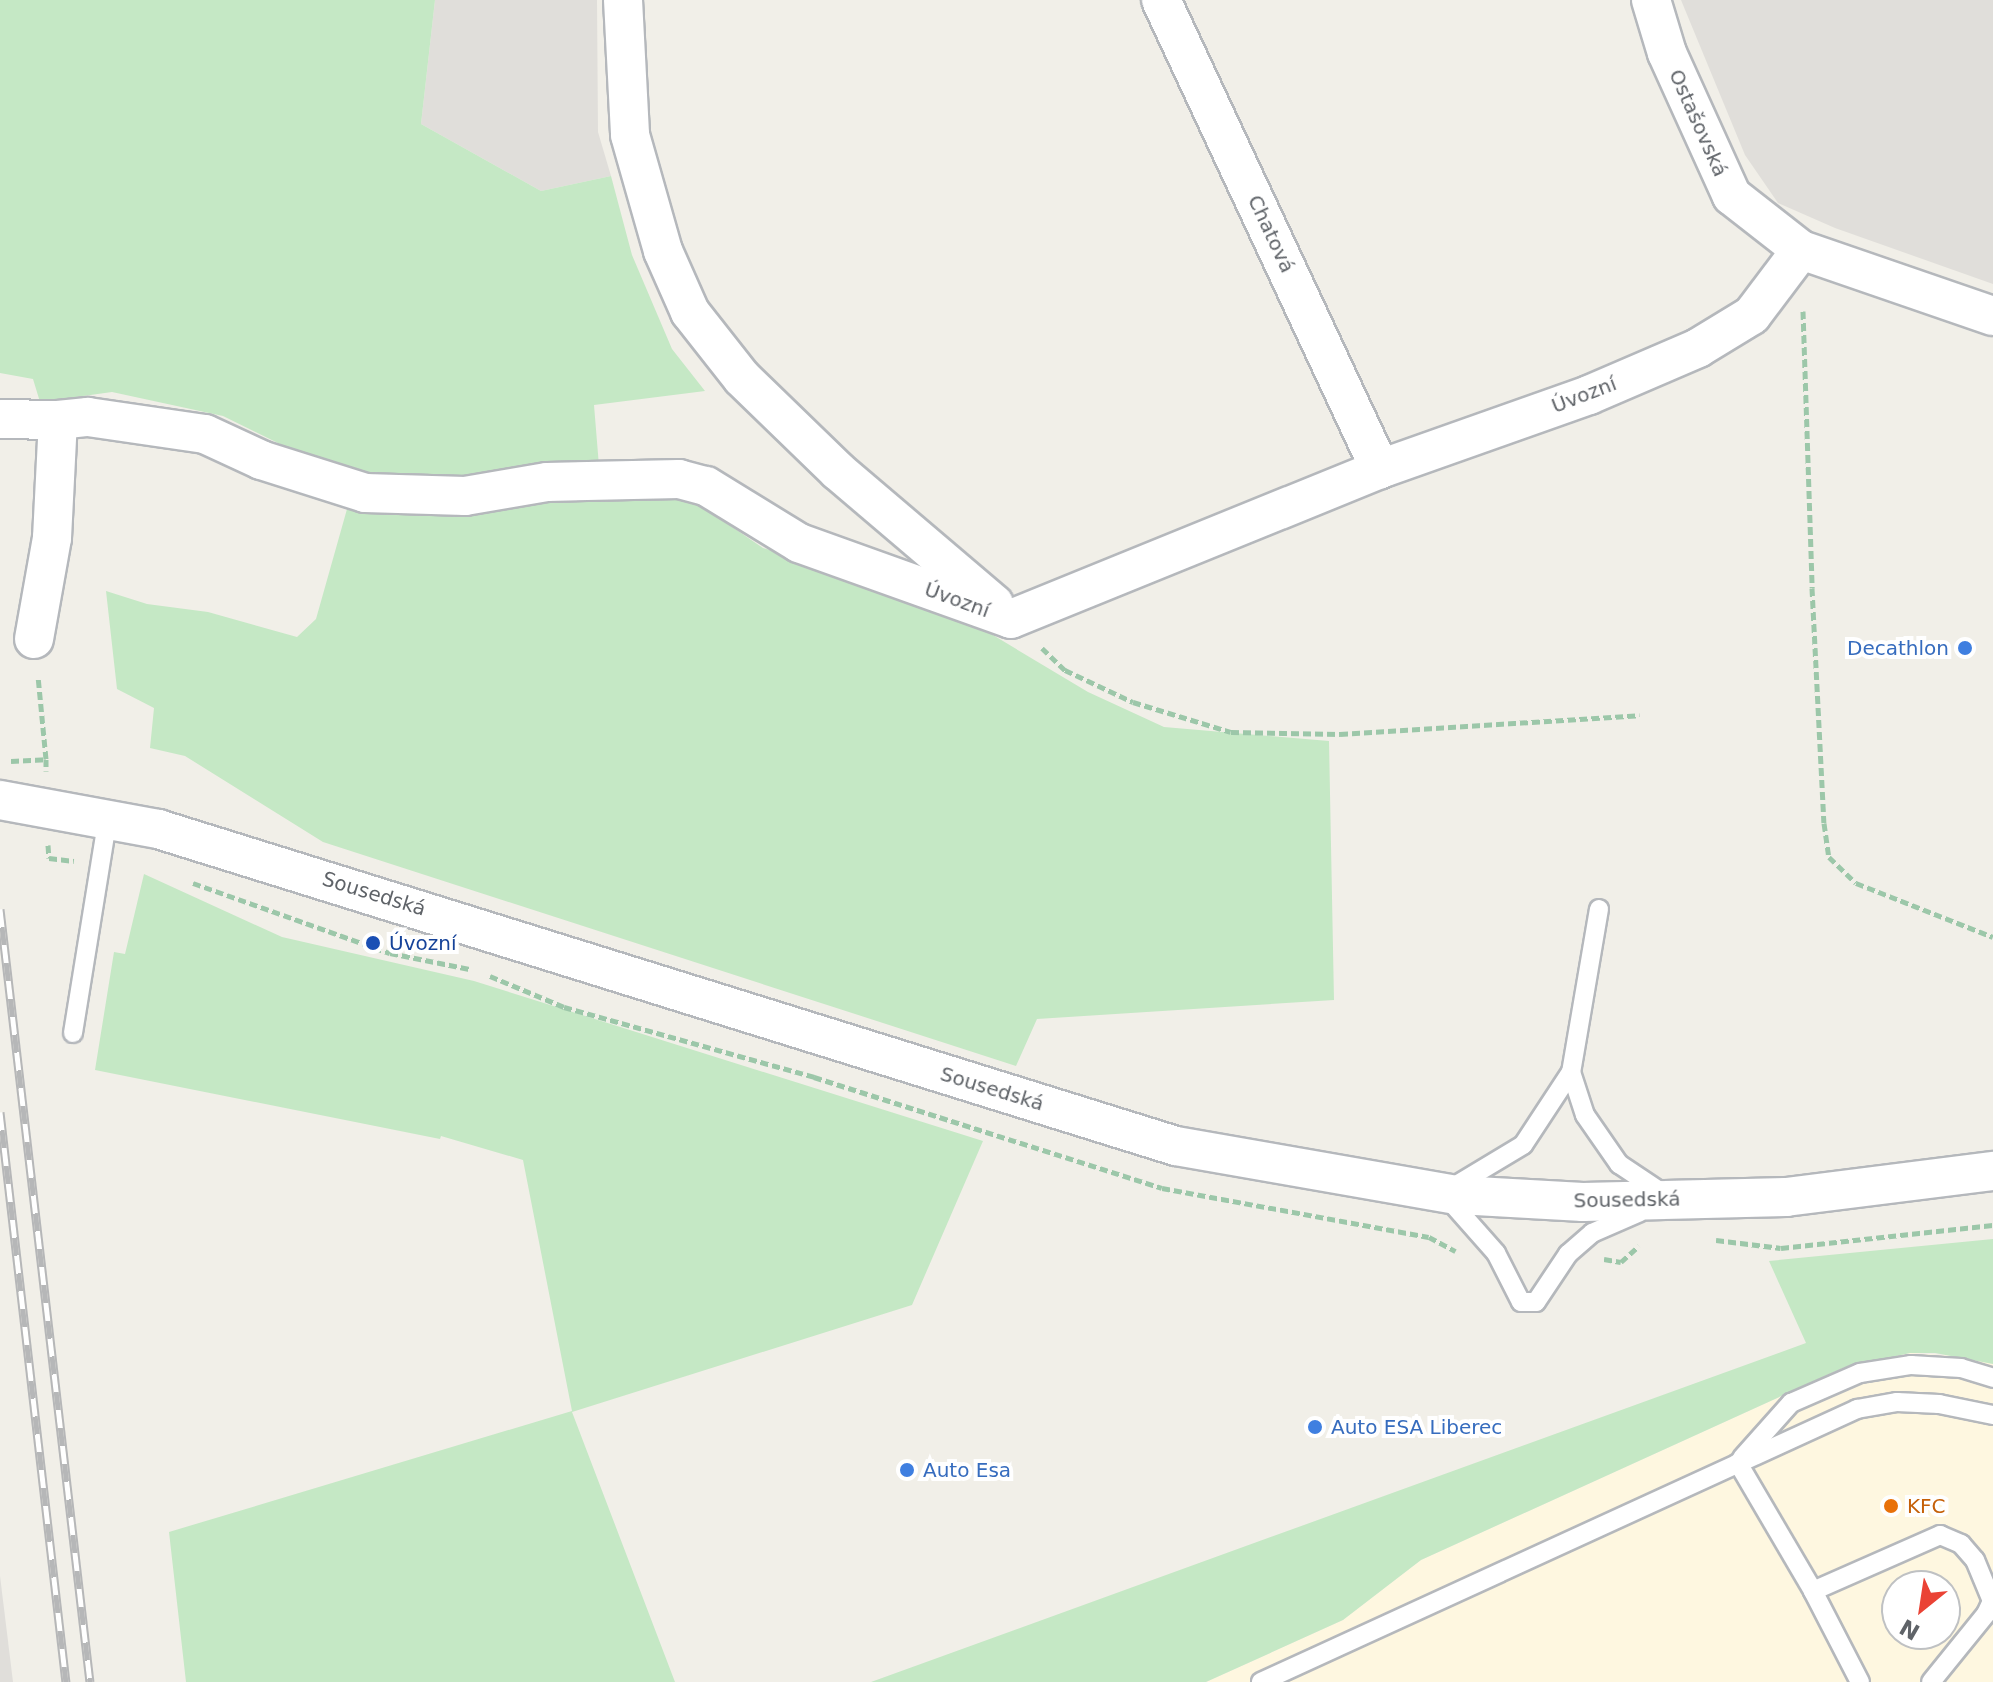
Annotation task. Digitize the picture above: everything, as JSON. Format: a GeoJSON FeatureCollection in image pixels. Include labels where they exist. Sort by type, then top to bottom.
{"type":"FeatureCollection","features":[{"type":"Feature","properties":{"kind":"street"},"geometry":{"type":"LineString","coordinates":[[623,0],[630,135],[663,251],[690,312],[742,378],[838,471],[1011,619]]}},
{"type":"Feature","properties":{"kind":"street","name":"Chatová"},"geometry":{"type":"LineString","coordinates":[[1161,0],[1380,469]]}},
{"type":"Feature","properties":{"kind":"street","name":"Ostašovská"},"geometry":{"type":"LineString","coordinates":[[1651,0],[1667,53],[1732,196],[1801,250],[1993,316]]}},
{"type":"Feature","properties":{"kind":"street","name":"Úvozní"},"geometry":{"type":"LineString","coordinates":[[0,419],[88,417],[205,434],[261,460],[365,493],[465,496],[547,482],[679,479],[706,486],[799,543],[1011,619],[1380,469],[1589,395],[1698,348],[1752,315],[1801,250]]}},
{"type":"Feature","properties":{"kind":"street"},"geometry":{"type":"LineString","coordinates":[[34,639],[52,538],[58,420]]}},
{"type":"Feature","properties":{"kind":"street","name":"Sousedská"},"geometry":{"type":"LineString","coordinates":[[6,805],[108,817],[342,884],[758,1018],[1176,1146],[1443,1193],[1583,1202],[1786,1197],[1993,1171]]}},
{"type":"Feature","properties":{"kind":"lane"},"geometry":{"type":"LineString","coordinates":[[73,1033],[108,817]]}},
{"type":"Feature","properties":{"kind":"lane"},"geometry":{"type":"LineString","coordinates":[[1599,909],[1571,1072],[1523,1145],[1443,1193],[1496,1253],[1521,1302],[1536,1302],[1568,1254],[1592,1233],[1673,1200]]}},
{"type":"Feature","properties":{"kind":"lane"},"geometry":{"type":"LineString","coordinates":[[1571,1072],[1585,1115],[1619,1164],[1673,1200]]}},
{"type":"Feature","properties":{"kind":"lane"},"geometry":{"type":"LineString","coordinates":[[1738,1463],[1791,1403],[1860,1373],[1911,1365],[1961,1368],[1993,1378]]}},
{"type":"Feature","properties":{"kind":"lane"},"geometry":{"type":"LineString","coordinates":[[1261,1682],[1857,1409],[1897,1402],[1939,1404],[1993,1415]]}},
{"type":"Feature","properties":{"kind":"lane"},"geometry":{"type":"LineString","coordinates":[[1738,1463],[1813,1591],[1860,1682]]}},
{"type":"Feature","properties":{"kind":"lane"},"geometry":{"type":"LineString","coordinates":[[1813,1591],[1940,1535],[1961,1544],[1975,1560],[1992,1601],[1986,1614],[1931,1682]]}},
{"type":"Feature","properties":{"kind":"path"},"geometry":{"type":"LineString","coordinates":[[1801,250],[1812,588],[1824,823],[1829,857],[1856,883],[1993,937]]}},
{"type":"Feature","properties":{"kind":"path"},"geometry":{"type":"LineString","coordinates":[[1011,619],[1065,670],[1133,702],[1231,732],[1340,734],[1639,715]]}},
{"type":"Feature","properties":{"kind":"path"},"geometry":{"type":"LineString","coordinates":[[0,762],[46,759],[34,639]]}},
{"type":"Feature","properties":{"kind":"shaded area"},"geometry":{"type":"Polygon","coordinates":[[[435,0],[597,0],[598,132],[611,176],[541,191],[421,124],[435,0]]]}},
{"type":"Feature","properties":{"kind":"shaded area"},"geometry":{"type":"Polygon","coordinates":[[[1681,0],[1993,0],[1993,284],[1835,228],[1778,203],[1745,155],[1681,0]]]}},
{"type":"Feature","properties":{"kind":"shaded area"},"geometry":{"type":"Polygon","coordinates":[[[1910,1353],[1969,1357],[1993,1364],[1993,1682],[1206,1682],[1343,1620],[1421,1560],[1843,1368],[1910,1353]]]}},
{"type":"Feature","properties":{"kind":"shaded area"},"geometry":{"type":"Polygon","coordinates":[[[0,1576],[13,1682],[0,1682],[0,1576]]]}},
{"type":"Feature","properties":{"kind":"green space"},"geometry":{"type":"Polygon","coordinates":[[[0,0],[435,0],[421,124],[541,191],[611,176],[632,255],[672,349],[705,391],[594,405],[599,466],[442,483],[337,472],[223,416],[112,392],[40,402],[33,379],[0,373],[0,0]]]}},
{"type":"Feature","properties":{"kind":"green space"},"geometry":{"type":"Polygon","coordinates":[[[678,490],[763,548],[931,598],[1088,692],[1164,727],[1329,741],[1334,1000],[1037,1019],[1016,1066],[323,842],[185,756],[150,748],[154,708],[117,689],[106,591],[147,604],[208,612],[297,637],[316,619],[349,502],[678,490]]]}},
{"type":"Feature","properties":{"kind":"green space"},"geometry":{"type":"Polygon","coordinates":[[[144,874],[282,937],[474,981],[983,1141],[912,1305],[572,1412],[675,1682],[186,1682],[169,1532],[572,1411],[523,1160],[441,1136],[440,1139],[95,1070],[114,952],[125,954],[144,874]]]}},
{"type":"Feature","properties":{"kind":"green space"},"geometry":{"type":"Polygon","coordinates":[[[1993,1239],[1993,1364],[1935,1353],[1910,1353],[1843,1368],[1421,1560],[1343,1620],[1206,1682],[871,1682],[1806,1343],[1769,1261],[1993,1239]]]}},
{"type":"Feature","properties":{"kind":"railway"},"geometry":{"type":"LineString","coordinates":[[0,909],[90,1682]]}},
{"type":"Feature","properties":{"kind":"railway"},"geometry":{"type":"LineString","coordinates":[[0,1112],[66,1682]]}},
{"type":"Feature","properties":{"kind":"place","name":"Decathlon"},"geometry":{"type":"Point","coordinates":[1965,648]}},
{"type":"Feature","properties":{"kind":"place","name":"Úvozní"},"geometry":{"type":"Point","coordinates":[373,943]}},
{"type":"Feature","properties":{"kind":"place","name":"Auto ESA Liberec"},"geometry":{"type":"Point","coordinates":[1315,1427]}},
{"type":"Feature","properties":{"kind":"place","name":"Auto Esa"},"geometry":{"type":"Point","coordinates":[907,1470]}},
{"type":"Feature","properties":{"kind":"place","name":"KFC"},"geometry":{"type":"Point","coordinates":[1891,1506]}}]}
